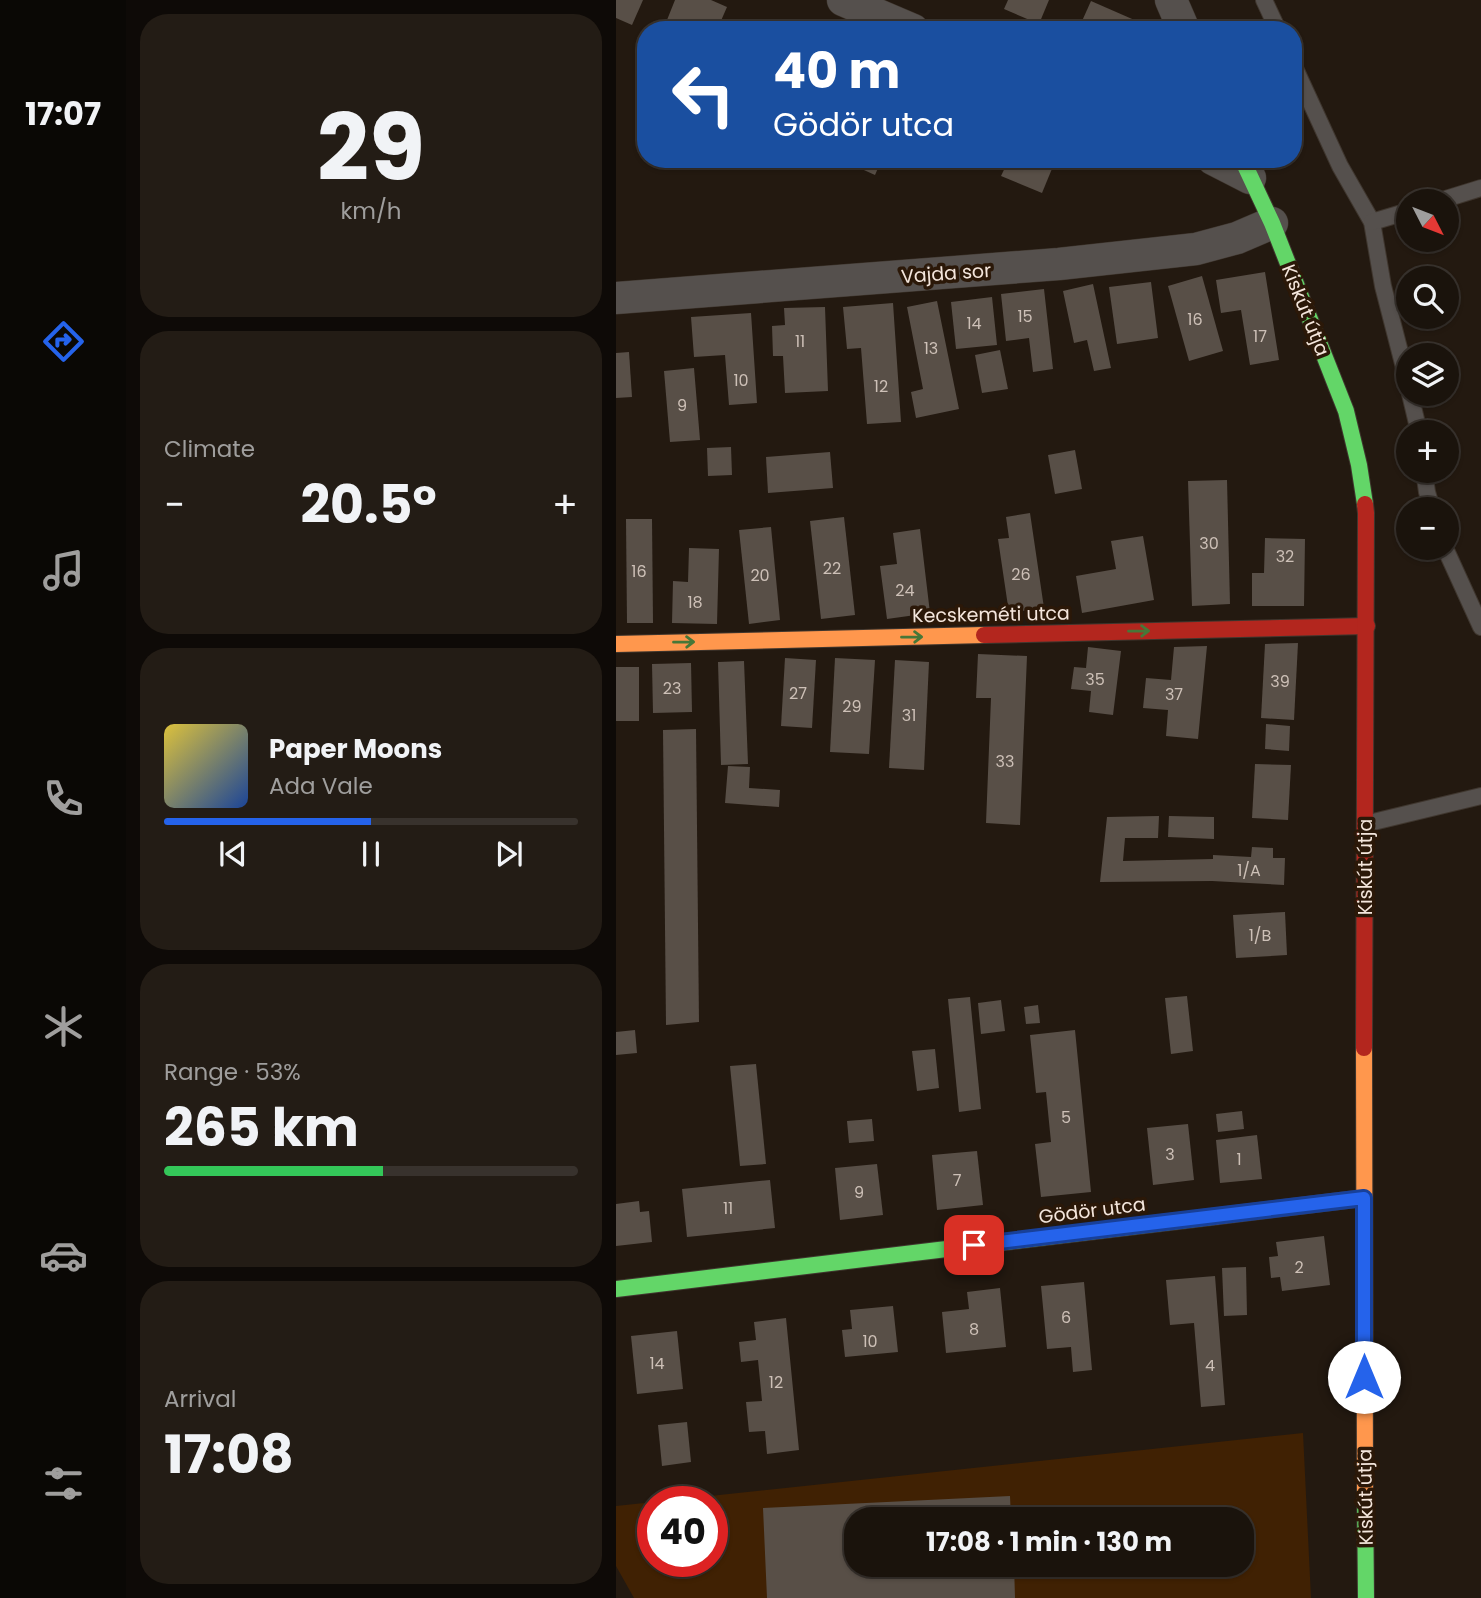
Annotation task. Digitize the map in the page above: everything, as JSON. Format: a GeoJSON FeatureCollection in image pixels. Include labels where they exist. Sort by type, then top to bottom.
{"type":"FeatureCollection","features":[{"type":"Feature","properties":{"kind":"street"},"geometry":{"type":"LineString","coordinates":[[843,0],[893,21]]}},
{"type":"Feature","properties":{"kind":"street"},"geometry":{"type":"LineString","coordinates":[[1171,0],[1180,21]]}},
{"type":"Feature","properties":{"kind":"street","name":"Kiskút útja"},"geometry":{"type":"LineString","coordinates":[[1246,169],[1272,223],[1346,411],[1359,465],[1366,513],[1366,1598]]}},
{"type":"Feature","properties":{"kind":"street","name":"Vajda sor"},"geometry":{"type":"LineString","coordinates":[[616,298],[1059,264],[1183,251],[1237,238],[1272,223]]}},
{"type":"Feature","properties":{"kind":"street","name":"Kecskeméti utca"},"geometry":{"type":"LineString","coordinates":[[616,644],[1367,626]]}},
{"type":"Feature","properties":{"kind":"street","name":"Gödör utca"},"geometry":{"type":"LineString","coordinates":[[616,1289],[1364,1198]]}},
{"type":"Feature","properties":{"kind":"lane"},"geometry":{"type":"LineString","coordinates":[[1265,0],[1274,21]]}},
{"type":"Feature","properties":{"kind":"lane"},"geometry":{"type":"LineString","coordinates":[[1302,84],[1339,166],[1372,222],[1382,286],[1397,343]]}},
{"type":"Feature","properties":{"kind":"lane"},"geometry":{"type":"LineString","coordinates":[[1460,194],[1481,188]]}},
{"type":"Feature","properties":{"kind":"lane"},"geometry":{"type":"LineString","coordinates":[[1372,222],[1396,215]]}},
{"type":"Feature","properties":{"kind":"lane"},"geometry":{"type":"LineString","coordinates":[[1450,560],[1481,627]]}},
{"type":"Feature","properties":{"kind":"lane"},"geometry":{"type":"LineString","coordinates":[[1365,824],[1481,796]]}},
{"type":"Feature","properties":{"kind":"shaded area"},"geometry":{"type":"Polygon","coordinates":[[[1303,1433],[1311,1598],[634,1598],[616,1566],[616,1506],[637,1504],[637,1577],[728,1577],[728,1494],[1303,1433]]]}},
{"type":"Feature","properties":{"kind":"building"},"geometry":{"type":"Polygon","coordinates":[[[616,0],[643,0],[632,25],[616,18],[616,0]]]}},
{"type":"Feature","properties":{"kind":"building"},"geometry":{"type":"Polygon","coordinates":[[[675,0],[711,0],[727,7],[721,21],[667,21],[675,0]]]}},
{"type":"Feature","properties":{"kind":"building"},"geometry":{"type":"Polygon","coordinates":[[[1008,0],[1049,0],[1040,21],[1032,21],[1004,9],[1008,0]]]}},
{"type":"Feature","properties":{"kind":"building"},"geometry":{"type":"Polygon","coordinates":[[[1091,1],[1137,21],[1082,21],[1091,1]]]}},
{"type":"Feature","properties":{"kind":"building"},"geometry":{"type":"Polygon","coordinates":[[[859,168],[878,168],[875,175],[859,168]]]}},
{"type":"Feature","properties":{"kind":"building"},"geometry":{"type":"Polygon","coordinates":[[[1005,168],[1052,168],[1042,193],[1001,176],[1005,168]]]}},
{"type":"Feature","properties":{"kind":"building"},"geometry":{"type":"Polygon","coordinates":[[[1265,272],[1279,360],[1250,365],[1241,310],[1221,313],[1216,280],[1265,272]]]}},
{"type":"Feature","properties":{"kind":"building"},"geometry":{"type":"Polygon","coordinates":[[[1202,276],[1223,351],[1189,361],[1168,286],[1202,276]]]}},
{"type":"Feature","properties":{"kind":"building"},"geometry":{"type":"Polygon","coordinates":[[[1151,282],[1158,338],[1117,344],[1109,287],[1151,282]]]}},
{"type":"Feature","properties":{"kind":"building"},"geometry":{"type":"Polygon","coordinates":[[[1093,284],[1111,368],[1094,371],[1087,340],[1074,343],[1063,291],[1093,284]]]}},
{"type":"Feature","properties":{"kind":"building"},"geometry":{"type":"Polygon","coordinates":[[[1044,289],[1053,369],[1033,372],[1029,338],[1006,341],[1001,294],[1044,289]]]}},
{"type":"Feature","properties":{"kind":"building"},"geometry":{"type":"Polygon","coordinates":[[[992,297],[997,345],[956,349],[951,302],[992,297]]]}},
{"type":"Feature","properties":{"kind":"building"},"geometry":{"type":"Polygon","coordinates":[[[937,301],[959,409],[916,418],[911,392],[923,389],[907,307],[937,301]]]}},
{"type":"Feature","properties":{"kind":"building"},"geometry":{"type":"Polygon","coordinates":[[[893,303],[901,422],[867,424],[861,348],[847,349],[843,307],[893,303]]]}},
{"type":"Feature","properties":{"kind":"building"},"geometry":{"type":"Polygon","coordinates":[[[825,307],[828,391],[785,393],[783,356],[773,356],[772,326],[785,325],[784,308],[825,307]]]}},
{"type":"Feature","properties":{"kind":"building"},"geometry":{"type":"Polygon","coordinates":[[[751,313],[757,403],[729,405],[725,355],[694,357],[691,317],[751,313]]]}},
{"type":"Feature","properties":{"kind":"building"},"geometry":{"type":"Polygon","coordinates":[[[1000,350],[1008,389],[982,393],[975,355],[1000,350]]]}},
{"type":"Feature","properties":{"kind":"building"},"geometry":{"type":"Polygon","coordinates":[[[629,352],[632,397],[616,398],[616,353],[629,352]]]}},
{"type":"Feature","properties":{"kind":"building"},"geometry":{"type":"Polygon","coordinates":[[[694,368],[700,440],[670,442],[664,371],[694,368]]]}},
{"type":"Feature","properties":{"kind":"building"},"geometry":{"type":"Polygon","coordinates":[[[731,447],[732,475],[708,476],[707,448],[731,447]]]}},
{"type":"Feature","properties":{"kind":"building"},"geometry":{"type":"Polygon","coordinates":[[[1075,450],[1082,489],[1055,494],[1048,455],[1075,450]]]}},
{"type":"Feature","properties":{"kind":"building"},"geometry":{"type":"Polygon","coordinates":[[[830,452],[833,488],[768,493],[766,457],[830,452]]]}},
{"type":"Feature","properties":{"kind":"building"},"geometry":{"type":"Polygon","coordinates":[[[1227,480],[1230,604],[1192,606],[1188,481],[1227,480]]]}},
{"type":"Feature","properties":{"kind":"building"},"geometry":{"type":"Polygon","coordinates":[[[1030,513],[1044,608],[1009,613],[998,539],[1009,538],[1006,517],[1030,513]]]}},
{"type":"Feature","properties":{"kind":"building"},"geometry":{"type":"Polygon","coordinates":[[[844,517],[855,615],[821,619],[810,521],[844,517]]]}},
{"type":"Feature","properties":{"kind":"building"},"geometry":{"type":"Polygon","coordinates":[[[626,519],[652,519],[653,623],[627,623],[626,519]]]}},
{"type":"Feature","properties":{"kind":"building"},"geometry":{"type":"Polygon","coordinates":[[[771,527],[780,620],[749,624],[739,530],[771,527]]]}},
{"type":"Feature","properties":{"kind":"building"},"geometry":{"type":"Polygon","coordinates":[[[920,529],[930,613],[887,619],[880,566],[897,564],[893,533],[920,529]]]}},
{"type":"Feature","properties":{"kind":"building"},"geometry":{"type":"Polygon","coordinates":[[[1143,536],[1154,600],[1082,613],[1076,576],[1116,569],[1111,541],[1143,536]]]}},
{"type":"Feature","properties":{"kind":"building"},"geometry":{"type":"Polygon","coordinates":[[[1265,538],[1305,539],[1304,606],[1252,606],[1252,573],[1264,573],[1265,538]]]}},
{"type":"Feature","properties":{"kind":"building"},"geometry":{"type":"Polygon","coordinates":[[[689,548],[719,549],[717,624],[672,623],[673,581],[688,582],[689,548]]]}},
{"type":"Feature","properties":{"kind":"building"},"geometry":{"type":"Polygon","coordinates":[[[1298,643],[1294,720],[1261,718],[1265,644],[1298,643]]]}},
{"type":"Feature","properties":{"kind":"building"},"geometry":{"type":"Polygon","coordinates":[[[1207,646],[1198,739],[1166,736],[1168,710],[1143,708],[1146,678],[1171,680],[1174,647],[1207,646]]]}},
{"type":"Feature","properties":{"kind":"building"},"geometry":{"type":"Polygon","coordinates":[[[1088,647],[1121,651],[1113,715],[1089,712],[1091,691],[1071,689],[1074,667],[1086,668],[1088,647]]]}},
{"type":"Feature","properties":{"kind":"building"},"geometry":{"type":"Polygon","coordinates":[[[978,654],[1027,656],[1020,825],[986,823],[991,698],[976,698],[978,654]]]}},
{"type":"Feature","properties":{"kind":"building"},"geometry":{"type":"Polygon","coordinates":[[[785,658],[816,660],[812,728],[781,726],[785,658]]]}},
{"type":"Feature","properties":{"kind":"building"},"geometry":{"type":"Polygon","coordinates":[[[835,658],[875,660],[869,754],[830,752],[835,658]]]}},
{"type":"Feature","properties":{"kind":"building"},"geometry":{"type":"Polygon","coordinates":[[[895,660],[929,662],[924,770],[889,768],[895,660]]]}},
{"type":"Feature","properties":{"kind":"building"},"geometry":{"type":"Polygon","coordinates":[[[744,661],[748,764],[721,765],[718,662],[744,661]]]}},
{"type":"Feature","properties":{"kind":"building"},"geometry":{"type":"Polygon","coordinates":[[[691,663],[692,712],[653,713],[652,664],[691,663]]]}},
{"type":"Feature","properties":{"kind":"building"},"geometry":{"type":"Polygon","coordinates":[[[616,667],[639,667],[639,721],[616,721],[616,667]]]}},
{"type":"Feature","properties":{"kind":"building"},"geometry":{"type":"Polygon","coordinates":[[[1266,724],[1290,726],[1289,751],[1265,749],[1266,724]]]}},
{"type":"Feature","properties":{"kind":"building"},"geometry":{"type":"Polygon","coordinates":[[[696,729],[699,1022],[666,1025],[663,730],[696,729]]]}},
{"type":"Feature","properties":{"kind":"building"},"geometry":{"type":"Polygon","coordinates":[[[1255,764],[1291,765],[1288,820],[1252,818],[1255,764]]]}},
{"type":"Feature","properties":{"kind":"building"},"geometry":{"type":"Polygon","coordinates":[[[728,766],[750,767],[749,788],[780,790],[779,807],[725,803],[728,766]]]}},
{"type":"Feature","properties":{"kind":"building"},"geometry":{"type":"Polygon","coordinates":[[[1159,816],[1158,838],[1125,838],[1123,861],[1213,859],[1213,855],[1251,857],[1252,847],[1273,848],[1273,858],[1285,858],[1284,885],[1212,881],[1100,882],[1107,817],[1159,816]]]}},
{"type":"Feature","properties":{"kind":"building"},"geometry":{"type":"Polygon","coordinates":[[[1169,816],[1214,817],[1214,839],[1168,837],[1169,816]]]}},
{"type":"Feature","properties":{"kind":"building"},"geometry":{"type":"Polygon","coordinates":[[[1285,912],[1287,955],[1236,958],[1233,915],[1285,912]]]}},
{"type":"Feature","properties":{"kind":"building"},"geometry":{"type":"Polygon","coordinates":[[[1187,996],[1193,1051],[1171,1054],[1165,998],[1187,996]]]}},
{"type":"Feature","properties":{"kind":"building"},"geometry":{"type":"Polygon","coordinates":[[[970,997],[981,1109],[959,1112],[948,999],[970,997]]]}},
{"type":"Feature","properties":{"kind":"building"},"geometry":{"type":"Polygon","coordinates":[[[1001,1000],[1005,1031],[981,1034],[978,1003],[1001,1000]]]}},
{"type":"Feature","properties":{"kind":"building"},"geometry":{"type":"Polygon","coordinates":[[[1038,1005],[1040,1023],[1026,1024],[1024,1007],[1038,1005]]]}},
{"type":"Feature","properties":{"kind":"building"},"geometry":{"type":"Polygon","coordinates":[[[635,1030],[637,1053],[616,1055],[616,1032],[635,1030]]]}},
{"type":"Feature","properties":{"kind":"building"},"geometry":{"type":"Polygon","coordinates":[[[1075,1030],[1091,1192],[1041,1197],[1035,1144],[1051,1142],[1046,1092],[1036,1093],[1030,1035],[1075,1030]]]}},
{"type":"Feature","properties":{"kind":"building"},"geometry":{"type":"Polygon","coordinates":[[[935,1049],[939,1088],[917,1091],[912,1051],[935,1049]]]}},
{"type":"Feature","properties":{"kind":"building"},"geometry":{"type":"Polygon","coordinates":[[[756,1064],[766,1164],[740,1166],[730,1066],[756,1064]]]}},
{"type":"Feature","properties":{"kind":"building"},"geometry":{"type":"Polygon","coordinates":[[[1242,1111],[1244,1129],[1218,1132],[1216,1114],[1242,1111]]]}},
{"type":"Feature","properties":{"kind":"building"},"geometry":{"type":"Polygon","coordinates":[[[872,1119],[874,1141],[849,1143],[847,1121],[872,1119]]]}},
{"type":"Feature","properties":{"kind":"building"},"geometry":{"type":"Polygon","coordinates":[[[1188,1124],[1194,1180],[1153,1185],[1147,1128],[1188,1124]]]}},
{"type":"Feature","properties":{"kind":"building"},"geometry":{"type":"Polygon","coordinates":[[[1257,1135],[1262,1179],[1220,1183],[1216,1140],[1257,1135]]]}},
{"type":"Feature","properties":{"kind":"building"},"geometry":{"type":"Polygon","coordinates":[[[977,1151],[983,1205],[937,1210],[932,1155],[977,1151]]]}},
{"type":"Feature","properties":{"kind":"building"},"geometry":{"type":"Polygon","coordinates":[[[877,1164],[883,1215],[840,1220],[835,1168],[877,1164]]]}},
{"type":"Feature","properties":{"kind":"building"},"geometry":{"type":"Polygon","coordinates":[[[770,1180],[775,1228],[687,1237],[682,1189],[770,1180]]]}},
{"type":"Feature","properties":{"kind":"building"},"geometry":{"type":"Polygon","coordinates":[[[639,1201],[640,1212],[649,1211],[652,1242],[616,1246],[616,1204],[639,1201]]]}},
{"type":"Feature","properties":{"kind":"building"},"geometry":{"type":"Polygon","coordinates":[[[1324,1236],[1330,1285],[1282,1291],[1280,1277],[1271,1278],[1269,1257],[1278,1256],[1276,1242],[1324,1236]]]}},
{"type":"Feature","properties":{"kind":"building"},"geometry":{"type":"Polygon","coordinates":[[[1246,1267],[1247,1315],[1224,1316],[1222,1268],[1246,1267]]]}},
{"type":"Feature","properties":{"kind":"building"},"geometry":{"type":"Polygon","coordinates":[[[1215,1276],[1225,1405],[1201,1407],[1194,1323],[1170,1325],[1166,1280],[1215,1276]]]}},
{"type":"Feature","properties":{"kind":"building"},"geometry":{"type":"Polygon","coordinates":[[[1084,1282],[1092,1370],[1073,1372],[1071,1347],[1047,1349],[1041,1286],[1084,1282]]]}},
{"type":"Feature","properties":{"kind":"building"},"geometry":{"type":"Polygon","coordinates":[[[1000,1288],[1006,1347],[946,1353],[942,1312],[969,1309],[967,1292],[1000,1288]]]}},
{"type":"Feature","properties":{"kind":"building"},"geometry":{"type":"Polygon","coordinates":[[[893,1306],[898,1352],[845,1357],[842,1330],[852,1329],[850,1310],[893,1306]]]}},
{"type":"Feature","properties":{"kind":"building"},"geometry":{"type":"Polygon","coordinates":[[[786,1318],[799,1450],[767,1454],[765,1431],[749,1432],[746,1402],[762,1401],[758,1360],[741,1362],[739,1342],[756,1340],[754,1322],[786,1318]]]}},
{"type":"Feature","properties":{"kind":"building"},"geometry":{"type":"Polygon","coordinates":[[[677,1331],[683,1389],[637,1394],[631,1336],[677,1331]]]}},
{"type":"Feature","properties":{"kind":"building"},"geometry":{"type":"Polygon","coordinates":[[[687,1422],[691,1462],[662,1466],[658,1425],[687,1422]]]}},
{"type":"Feature","properties":{"kind":"building"},"geometry":{"type":"Polygon","coordinates":[[[1010,1496],[1010,1507],[844,1507],[844,1577],[1014,1577],[1015,1598],[767,1598],[763,1508],[1010,1496]]]}},
{"type":"Feature","properties":{"kind":"traffic: fast"},"geometry":{"type":"LineString","coordinates":[[1246,168],[1272,223],[1346,411],[1365,504]]}},
{"type":"Feature","properties":{"kind":"traffic: fast"},"geometry":{"type":"LineString","coordinates":[[616,1289],[1211,1217]]}},
{"type":"Feature","properties":{"kind":"traffic: fast"},"geometry":{"type":"LineString","coordinates":[[1365,1490],[1366,1598]]}},
{"type":"Feature","properties":{"kind":"traffic: slow"},"geometry":{"type":"LineString","coordinates":[[616,644],[984,635]]}},
{"type":"Feature","properties":{"kind":"traffic: slow"},"geometry":{"type":"LineString","coordinates":[[1364,1048],[1365,1490]]}},
{"type":"Feature","properties":{"kind":"traffic: slow"},"geometry":{"type":"LineString","coordinates":[[1211,1217],[1364,1198]]}},
{"type":"Feature","properties":{"kind":"traffic: jam"},"geometry":{"type":"LineString","coordinates":[[1364,1048],[1365,504]]}},
{"type":"Feature","properties":{"kind":"traffic: jam"},"geometry":{"type":"LineString","coordinates":[[984,635],[1367,626]]}},
{"type":"Feature","properties":{"kind":"route"},"geometry":{"type":"LineString","coordinates":[[974,1245],[1364,1198],[1364,1377]]}}]}
